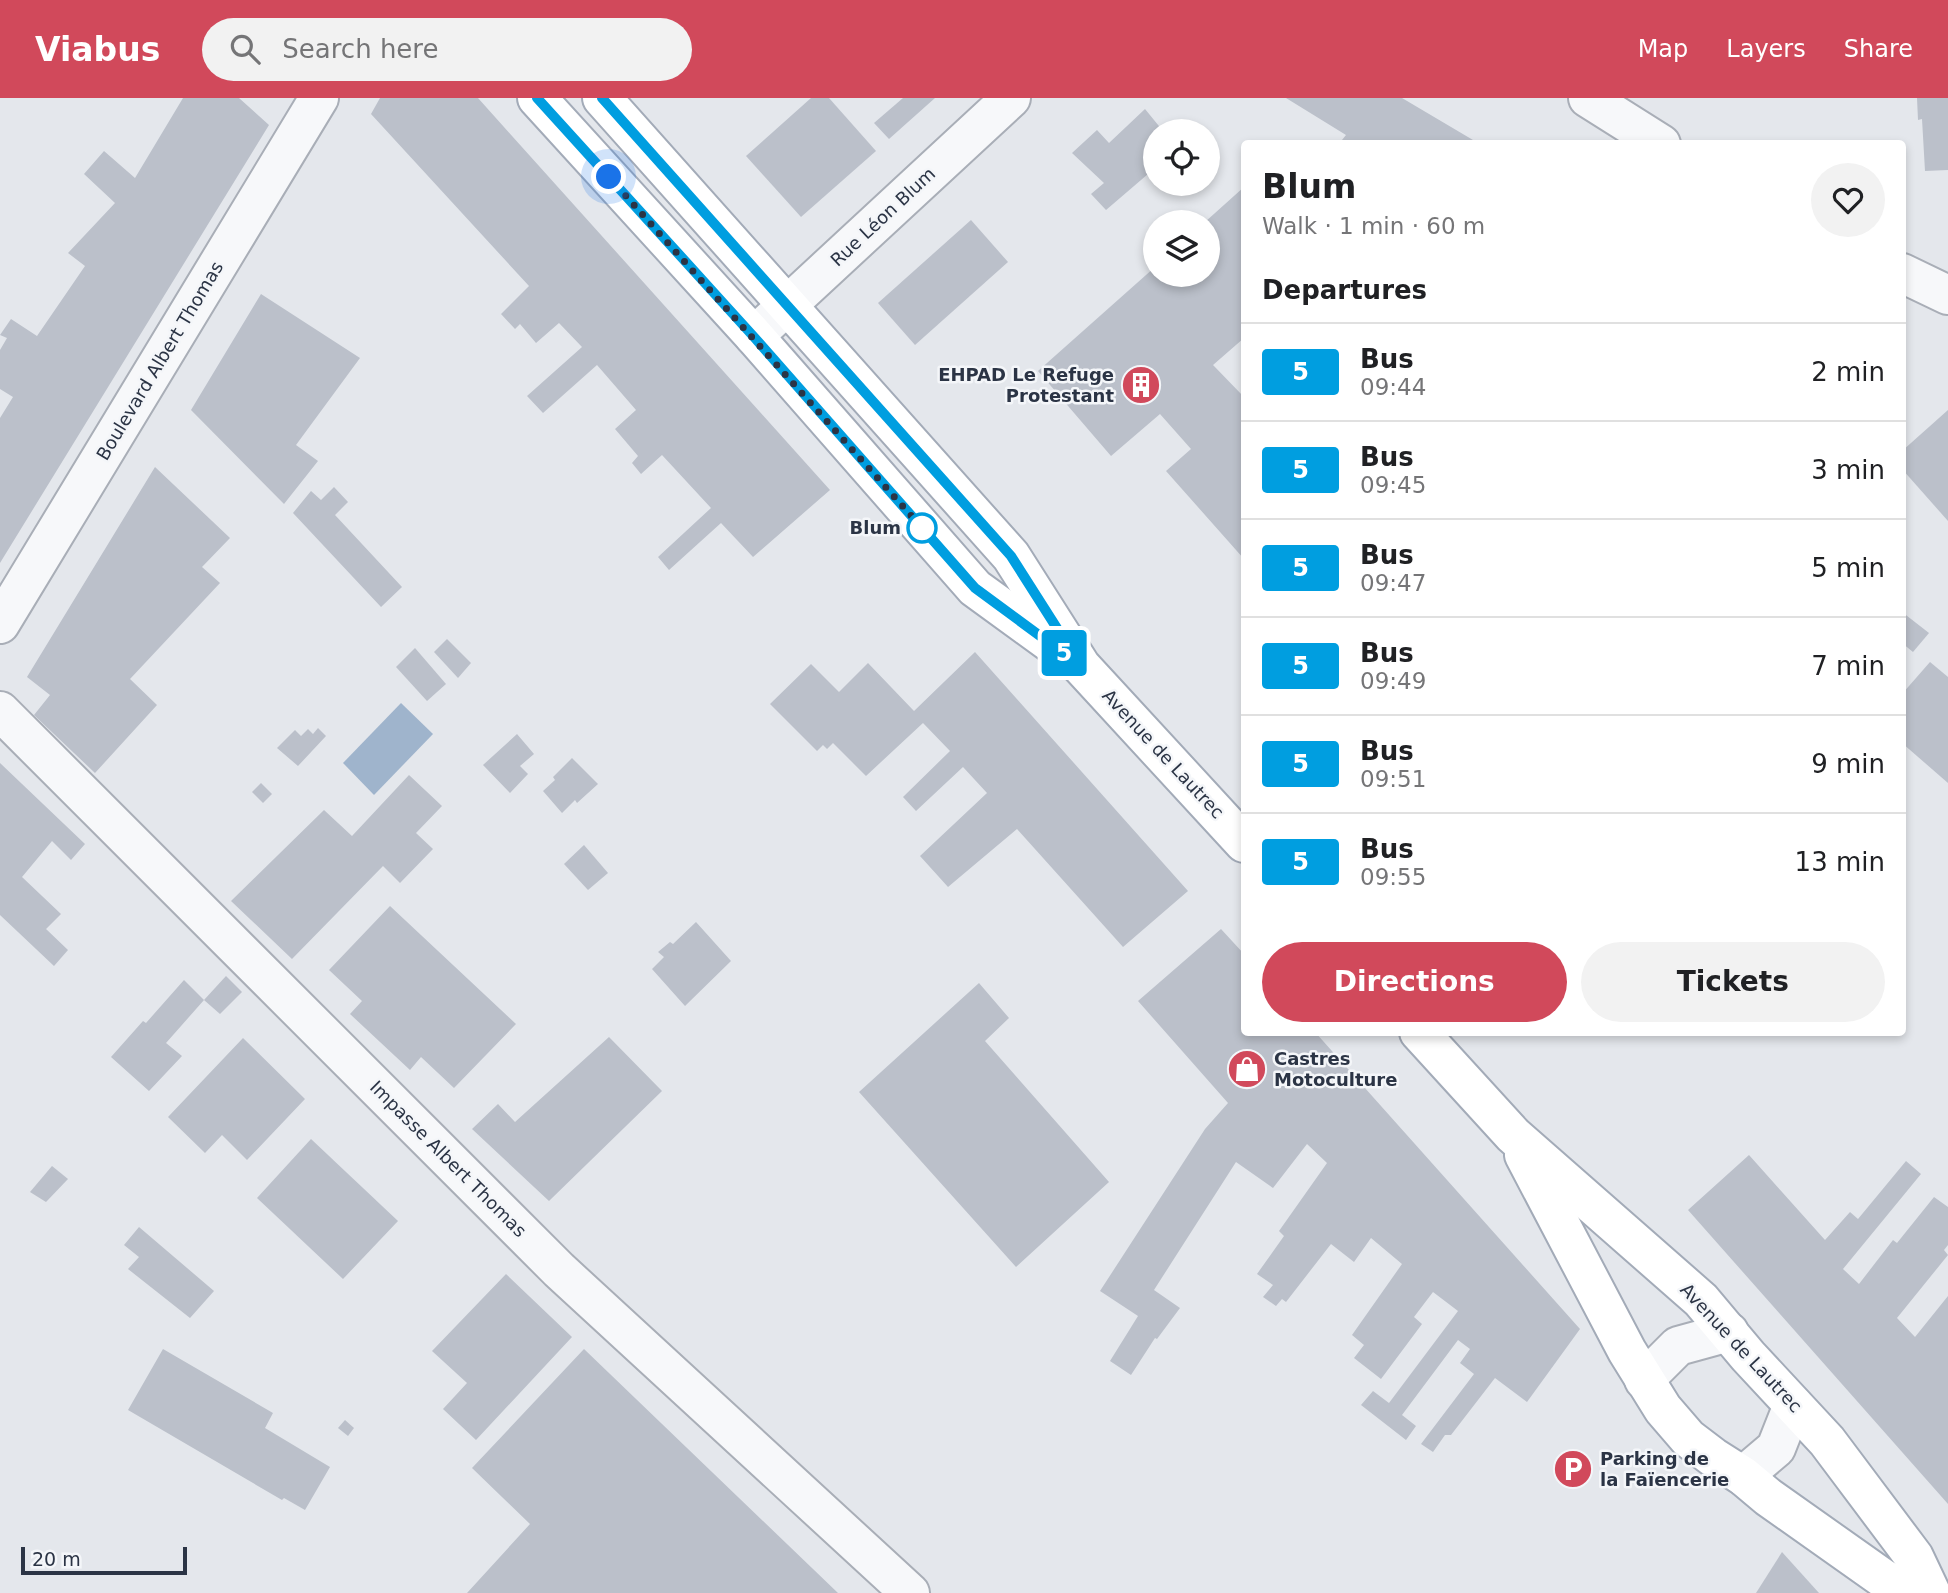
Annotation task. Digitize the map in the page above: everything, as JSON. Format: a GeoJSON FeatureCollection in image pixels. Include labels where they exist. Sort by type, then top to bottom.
{"type":"FeatureCollection","features":[{"type":"Feature","properties":{"kind":"main road","name":"Avenue de Lautrec"},"geometry":{"type":"LineString","coordinates":[[537,98],[754,337],[975,588],[1081,666]]}},
{"type":"Feature","properties":{"kind":"main road","name":"Avenue de Lautrec"},"geometry":{"type":"LineString","coordinates":[[602,98],[1011,556],[1081,666],[1241,840]]}},
{"type":"Feature","properties":{"kind":"main road","name":"Avenue de Lautrec"},"geometry":{"type":"LineString","coordinates":[[1423,1036],[1514,1135],[1701,1300],[1827,1441],[1914,1557],[1931,1593]]}},
{"type":"Feature","properties":{"kind":"main road","name":"Avenue de Lautrec"},"geometry":{"type":"LineString","coordinates":[[1514,1135],[1644,1380],[1663,1409],[1688,1438],[1713,1457],[1908,1593]]}},
{"type":"Feature","properties":{"kind":"street","name":"Boulevard Albert Thomas"},"geometry":{"type":"LineString","coordinates":[[0,624],[319,98]]}},
{"type":"Feature","properties":{"kind":"street","name":"Rue Léon Blum"},"geometry":{"type":"LineString","coordinates":[[754,337],[1012,98]]}},
{"type":"Feature","properties":{"kind":"street"},"geometry":{"type":"LineString","coordinates":[[1588,98],[1655,140]]}},
{"type":"Feature","properties":{"kind":"street"},"geometry":{"type":"LineString","coordinates":[[1906,275],[1948,295]]}},
{"type":"Feature","properties":{"kind":"street","name":"Impasse Albert Thomas"},"geometry":{"type":"LineString","coordinates":[[0,710],[559,1270],[910,1593]]}},
{"type":"Feature","properties":{"kind":"street"},"geometry":{"type":"LineString","coordinates":[[1644,1380],[1678,1346],[1729,1332]]}},
{"type":"Feature","properties":{"kind":"street"},"geometry":{"type":"LineString","coordinates":[[1743,1476],[1776,1448],[1793,1405]]}},
{"type":"Feature","properties":{"kind":"water"},"geometry":{"type":"Polygon","coordinates":[[[401,703],[433,734],[374,795],[343,763],[401,703]]]}},
{"type":"Feature","properties":{"kind":"building"},"geometry":{"type":"Polygon","coordinates":[[[183,98],[239,98],[269,125],[0,563],[0,418],[13,397],[0,389],[0,350],[7,338],[0,335],[11,319],[37,336],[85,266],[68,253],[115,203],[84,174],[104,151],[135,178],[183,98]]]}},
{"type":"Feature","properties":{"kind":"building"},"geometry":{"type":"Polygon","coordinates":[[[380,98],[478,98],[830,490],[753,557],[721,523],[669,570],[658,557],[711,508],[662,455],[641,474],[632,463],[638,456],[615,429],[636,410],[597,365],[543,413],[527,396],[582,347],[559,323],[536,343],[520,324],[515,329],[501,314],[529,286],[371,114],[380,98]]]}},
{"type":"Feature","properties":{"kind":"building"},"geometry":{"type":"Polygon","coordinates":[[[811,98],[829,98],[876,151],[801,217],[746,156],[811,98]]]}},
{"type":"Feature","properties":{"kind":"building"},"geometry":{"type":"Polygon","coordinates":[[[903,98],[935,98],[889,139],[874,123],[903,98]]]}},
{"type":"Feature","properties":{"kind":"building"},"geometry":{"type":"Polygon","coordinates":[[[1286,98],[1402,98],[1473,140],[1342,140],[1346,135],[1286,98]]]}},
{"type":"Feature","properties":{"kind":"building"},"geometry":{"type":"Polygon","coordinates":[[[1917,98],[1948,98],[1948,170],[1925,171],[1922,119],[1918,120],[1917,98]]]}},
{"type":"Feature","properties":{"kind":"building"},"geometry":{"type":"Polygon","coordinates":[[[1145,109],[1153,119],[1143,119],[1143,178],[1106,210],[1091,194],[1104,183],[1072,153],[1097,130],[1109,143],[1145,109]]]}},
{"type":"Feature","properties":{"kind":"building","name":"EHPAD Le Refuge Protestant"},"geometry":{"type":"Polygon","coordinates":[[[1241,190],[1241,341],[1213,365],[1241,394],[1241,556],[1166,471],[1191,449],[1160,414],[1111,456],[1038,371],[1143,278],[1143,287],[1220,287],[1218,210],[1241,190]]]}},
{"type":"Feature","properties":{"kind":"building"},"geometry":{"type":"Polygon","coordinates":[[[971,220],[1008,262],[915,345],[878,303],[971,220]]]}},
{"type":"Feature","properties":{"kind":"building"},"geometry":{"type":"Polygon","coordinates":[[[261,294],[360,358],[296,445],[318,461],[284,504],[191,410],[261,294]]]}},
{"type":"Feature","properties":{"kind":"building"},"geometry":{"type":"Polygon","coordinates":[[[1948,410],[1948,521],[1906,474],[1906,447],[1948,410]]]}},
{"type":"Feature","properties":{"kind":"building"},"geometry":{"type":"Polygon","coordinates":[[[155,467],[230,538],[202,567],[220,583],[130,679],[157,705],[95,773],[34,715],[50,695],[27,677],[155,467]]]}},
{"type":"Feature","properties":{"kind":"building"},"geometry":{"type":"Polygon","coordinates":[[[334,487],[348,502],[335,515],[402,587],[381,607],[293,513],[311,491],[321,500],[334,487]]]}},
{"type":"Feature","properties":{"kind":"building"},"geometry":{"type":"Polygon","coordinates":[[[1906,615],[1929,633],[1913,652],[1906,646],[1906,615]]]}},
{"type":"Feature","properties":{"kind":"building"},"geometry":{"type":"Polygon","coordinates":[[[447,639],[471,663],[458,678],[434,652],[447,639]]]}},
{"type":"Feature","properties":{"kind":"building"},"geometry":{"type":"Polygon","coordinates":[[[415,648],[446,684],[427,701],[396,667],[415,648]]]}},
{"type":"Feature","properties":{"kind":"building"},"geometry":{"type":"Polygon","coordinates":[[[975,652],[1188,891],[1123,947],[1017,829],[948,887],[920,856],[987,793],[963,767],[916,811],[903,797],[950,751],[923,723],[866,776],[833,743],[827,749],[823,745],[817,751],[770,704],[811,664],[839,692],[868,663],[914,711],[975,652]]]}},
{"type":"Feature","properties":{"kind":"building"},"geometry":{"type":"Polygon","coordinates":[[[1930,662],[1948,677],[1948,783],[1906,746],[1906,689],[1930,662]]]}},
{"type":"Feature","properties":{"kind":"building"},"geometry":{"type":"Polygon","coordinates":[[[318,728],[326,736],[298,766],[277,748],[295,730],[301,736],[308,729],[313,734],[318,728]]]}},
{"type":"Feature","properties":{"kind":"building"},"geometry":{"type":"Polygon","coordinates":[[[517,734],[534,754],[520,766],[528,774],[510,793],[483,765],[517,734]]]}},
{"type":"Feature","properties":{"kind":"building"},"geometry":{"type":"Polygon","coordinates":[[[572,758],[598,784],[562,813],[543,791],[572,758]]]}},
{"type":"Feature","properties":{"kind":"building"},"geometry":{"type":"Polygon","coordinates":[[[0,763],[85,844],[71,860],[52,841],[22,877],[61,914],[46,929],[68,950],[54,966],[0,915],[0,763]]]}},
{"type":"Feature","properties":{"kind":"building"},"geometry":{"type":"Polygon","coordinates":[[[409,775],[442,806],[416,833],[433,849],[400,883],[383,866],[292,959],[231,901],[324,810],[352,836],[409,775]]]}},
{"type":"Feature","properties":{"kind":"building"},"geometry":{"type":"Polygon","coordinates":[[[261,783],[272,794],[263,803],[252,792],[261,783]]]}},
{"type":"Feature","properties":{"kind":"building"},"geometry":{"type":"Polygon","coordinates":[[[584,845],[608,873],[588,890],[564,864],[584,845]]]}},
{"type":"Feature","properties":{"kind":"building"},"geometry":{"type":"Polygon","coordinates":[[[390,906],[516,1024],[454,1088],[421,1057],[410,1070],[350,1014],[362,1001],[329,970],[390,906]]]}},
{"type":"Feature","properties":{"kind":"building"},"geometry":{"type":"Polygon","coordinates":[[[696,922],[731,961],[685,1006],[652,969],[664,957],[658,952],[670,942],[673,944],[696,922]]]}},
{"type":"Feature","properties":{"kind":"building"},"geometry":{"type":"Polygon","coordinates":[[[1221,929],[1241,951],[1241,1036],[1319,1036],[1580,1329],[1527,1402],[1495,1378],[1451,1435],[1445,1435],[1433,1452],[1421,1444],[1474,1374],[1460,1363],[1470,1349],[1458,1340],[1402,1415],[1416,1426],[1406,1440],[1361,1405],[1373,1391],[1389,1403],[1458,1311],[1433,1292],[1414,1317],[1422,1324],[1381,1379],[1354,1358],[1364,1345],[1352,1335],[1402,1264],[1371,1238],[1354,1262],[1331,1244],[1286,1302],[1282,1299],[1276,1306],[1263,1297],[1273,1285],[1257,1274],[1284,1236],[1279,1231],[1327,1163],[1307,1144],[1273,1188],[1236,1162],[1154,1290],[1180,1308],[1157,1339],[1155,1338],[1131,1375],[1110,1361],[1138,1316],[1100,1291],[1205,1129],[1228,1103],[1138,1001],[1221,929]]]}},
{"type":"Feature","properties":{"kind":"building"},"geometry":{"type":"Polygon","coordinates":[[[226,976],[242,992],[220,1014],[204,1000],[226,976]]]}},
{"type":"Feature","properties":{"kind":"building"},"geometry":{"type":"Polygon","coordinates":[[[184,980],[204,1000],[166,1043],[182,1056],[149,1091],[111,1057],[184,980]]]}},
{"type":"Feature","properties":{"kind":"building"},"geometry":{"type":"Polygon","coordinates":[[[979,983],[1009,1018],[985,1041],[1109,1182],[1016,1267],[859,1092],[979,983]]]}},
{"type":"Feature","properties":{"kind":"building"},"geometry":{"type":"Polygon","coordinates":[[[609,1037],[662,1091],[549,1201],[472,1129],[498,1104],[515,1122],[609,1037]]]}},
{"type":"Feature","properties":{"kind":"building"},"geometry":{"type":"Polygon","coordinates":[[[243,1038],[305,1099],[247,1160],[222,1135],[205,1153],[168,1117],[243,1038]]]}},
{"type":"Feature","properties":{"kind":"building"},"geometry":{"type":"Polygon","coordinates":[[[311,1139],[398,1221],[343,1279],[257,1198],[311,1139]]]}},
{"type":"Feature","properties":{"kind":"building"},"geometry":{"type":"Polygon","coordinates":[[[1749,1155],[1825,1240],[1850,1212],[1858,1219],[1906,1161],[1921,1174],[1843,1269],[1859,1284],[1893,1240],[1897,1243],[1934,1197],[1948,1207],[1948,1245],[1944,1250],[1948,1255],[1897,1318],[1915,1337],[1948,1296],[1948,1504],[1688,1210],[1749,1155]]]}},
{"type":"Feature","properties":{"kind":"building"},"geometry":{"type":"Polygon","coordinates":[[[52,1166],[68,1179],[46,1202],[30,1192],[52,1166]]]}},
{"type":"Feature","properties":{"kind":"building"},"geometry":{"type":"Polygon","coordinates":[[[139,1227],[214,1291],[190,1318],[128,1269],[139,1257],[124,1245],[139,1227]]]}},
{"type":"Feature","properties":{"kind":"building"},"geometry":{"type":"Polygon","coordinates":[[[506,1274],[572,1337],[476,1440],[443,1409],[467,1383],[432,1351],[506,1274]]]}},
{"type":"Feature","properties":{"kind":"building"},"geometry":{"type":"Polygon","coordinates":[[[163,1349],[273,1413],[265,1428],[330,1467],[305,1510],[284,1498],[282,1500],[128,1410],[163,1349]]]}},
{"type":"Feature","properties":{"kind":"building"},"geometry":{"type":"Polygon","coordinates":[[[584,1349],[838,1593],[467,1593],[530,1524],[472,1468],[584,1349]]]}},
{"type":"Feature","properties":{"kind":"building"},"geometry":{"type":"Polygon","coordinates":[[[345,1420],[354,1428],[348,1436],[338,1428],[345,1420]]]}},
{"type":"Feature","properties":{"kind":"building"},"geometry":{"type":"Polygon","coordinates":[[[1782,1552],[1819,1593],[1756,1593],[1782,1552]]]}},
{"type":"Feature","properties":{"kind":"bus line","name":"5"},"geometry":{"type":"LineString","coordinates":[[537,98],[754,337],[975,588],[1081,666],[1011,556],[602,98]]}},
{"type":"Feature","properties":{"kind":"place","name":"EHPAD Le Refuge Protestant"},"geometry":{"type":"Point","coordinates":[1141,385]}},
{"type":"Feature","properties":{"kind":"place","name":"Blum"},"geometry":{"type":"Point","coordinates":[922,528]}},
{"type":"Feature","properties":{"kind":"place","name":"Castres Motoculture"},"geometry":{"type":"Point","coordinates":[1247,1069]}},
{"type":"Feature","properties":{"kind":"place","name":"Parking de la Faïencerie"},"geometry":{"type":"Point","coordinates":[1573,1469]}},
{"type":"Feature","properties":{"kind":"route"},"geometry":{"type":"LineString","coordinates":[[609,177],[924,530],[922,528]]}}]}
